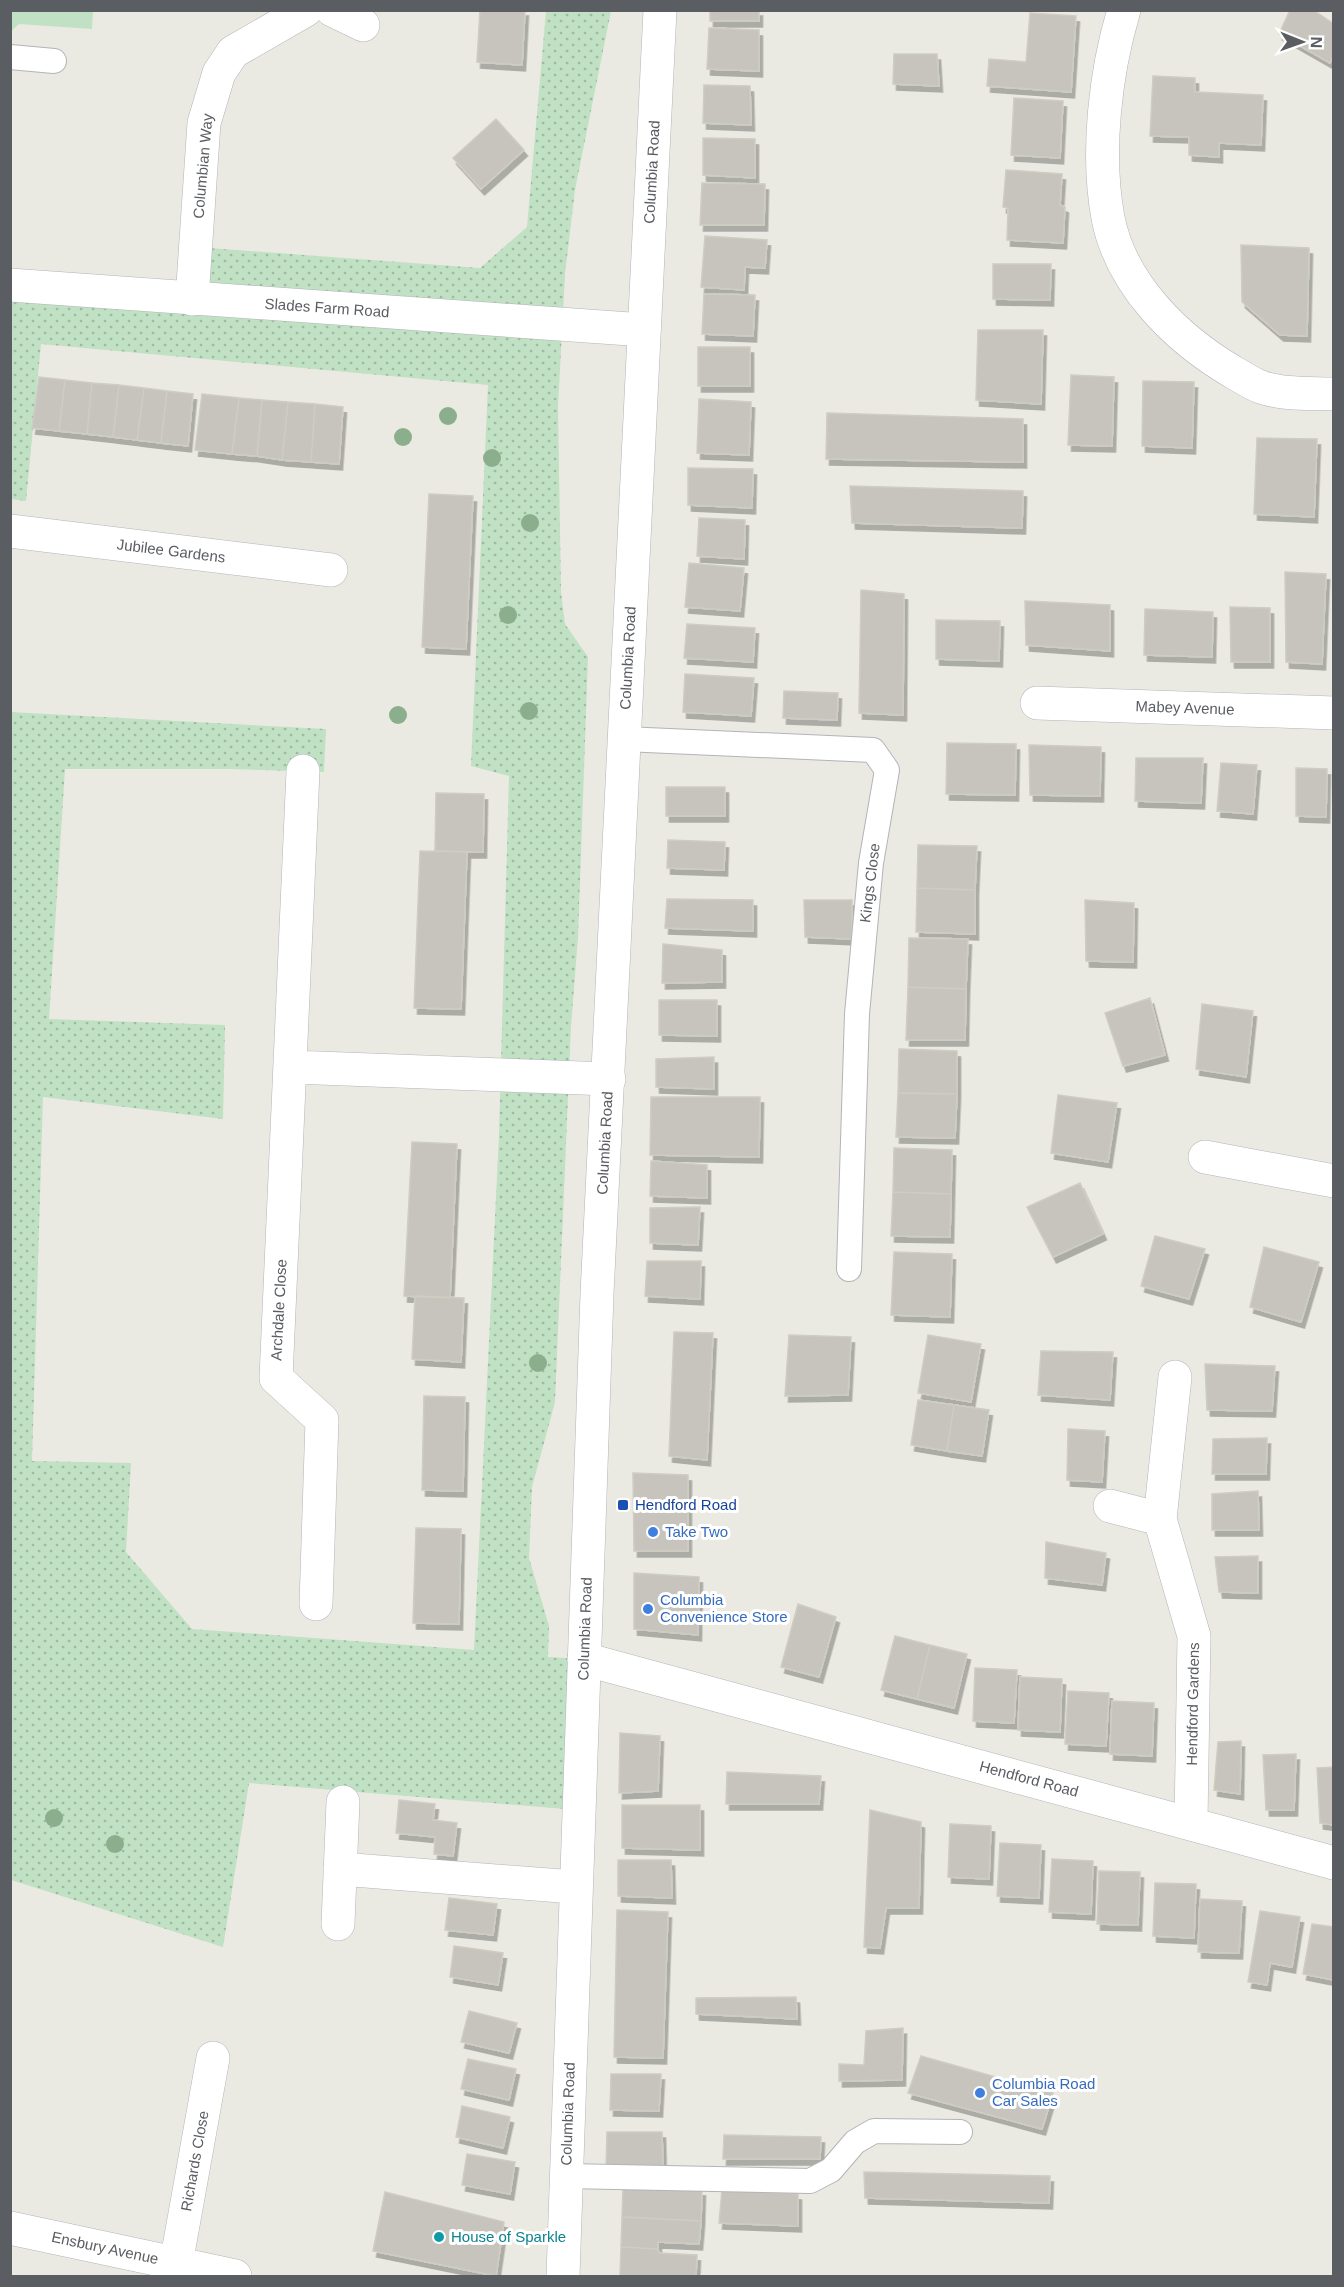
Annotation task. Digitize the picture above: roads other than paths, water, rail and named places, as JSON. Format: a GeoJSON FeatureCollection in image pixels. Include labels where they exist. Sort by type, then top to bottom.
{"type":"FeatureCollection","features":[{"type":"Feature","properties":{"kind":"street","name":"Columbian Way"},"geometry":{"type":"LineString","coordinates":[[192,299],[204,123],[219,73],[233,52],[306,10]]}},
{"type":"Feature","properties":{"kind":"street"},"geometry":{"type":"LineString","coordinates":[[332,10],[363,25]]}},
{"type":"Feature","properties":{"kind":"street","name":"Columbia Road"},"geometry":{"type":"LineString","coordinates":[[563,2277],[574,1887],[597,1294],[660,10]]}},
{"type":"Feature","properties":{"kind":"street"},"geometry":{"type":"LineString","coordinates":[[1124,10],[1108,77],[1104,167],[1108,218],[1126,264],[1140,290],[1199,352],[1261,387],[1290,393],[1334,394]]}},
{"type":"Feature","properties":{"kind":"street","name":"Slades Farm Road"},"geometry":{"type":"LineString","coordinates":[[10,285],[644,330]]}},
{"type":"Feature","properties":{"kind":"street","name":"Jubilee Gardens"},"geometry":{"type":"LineString","coordinates":[[10,531],[331,570]]}},
{"type":"Feature","properties":{"kind":"street","name":"Mabey Avenue"},"geometry":{"type":"LineString","coordinates":[[1037,703],[1334,713]]}},
{"type":"Feature","properties":{"kind":"street","name":"Archdale Close"},"geometry":{"type":"LineString","coordinates":[[303,771],[292,1067],[276,1378],[322,1420],[316,1604]]}},
{"type":"Feature","properties":{"kind":"street"},"geometry":{"type":"LineString","coordinates":[[292,1067],[609,1079]]}},
{"type":"Feature","properties":{"kind":"street"},"geometry":{"type":"LineString","coordinates":[[1205,1157],[1334,1181]]}},
{"type":"Feature","properties":{"kind":"street","name":"Hendford Gardens"},"geometry":{"type":"LineString","coordinates":[[1175,1377],[1160,1519],[1194,1636],[1191,1822]]}},
{"type":"Feature","properties":{"kind":"street"},"geometry":{"type":"LineString","coordinates":[[1110,1506],[1160,1519]]}},
{"type":"Feature","properties":{"kind":"street","name":"Hendford Road"},"geometry":{"type":"LineString","coordinates":[[584,1659],[1191,1822],[1334,1863]]}},
{"type":"Feature","properties":{"kind":"street"},"geometry":{"type":"LineString","coordinates":[[338,1924],[344,1802]]}},
{"type":"Feature","properties":{"kind":"street"},"geometry":{"type":"LineString","coordinates":[[340,1869],[574,1887]]}},
{"type":"Feature","properties":{"kind":"street","name":"Richards Close"},"geometry":{"type":"LineString","coordinates":[[176,2264],[213,2058]]}},
{"type":"Feature","properties":{"kind":"street","name":"Ensbury Avenue"},"geometry":{"type":"LineString","coordinates":[[10,2228],[235,2277]]}},
{"type":"Feature","properties":{"kind":"lane"},"geometry":{"type":"LineString","coordinates":[[10,57],[54,61]]}},
{"type":"Feature","properties":{"kind":"lane","name":"Kings Close"},"geometry":{"type":"LineString","coordinates":[[624,740],[873,750],[887,770],[871,863],[857,1014],[849,1269]]}},
{"type":"Feature","properties":{"kind":"lane"},"geometry":{"type":"LineString","coordinates":[[566,2176],[810,2181],[831,2170],[855,2142],[874,2131],[960,2132]]}},
{"type":"Feature","properties":{"kind":"place","name":"Hendford Road"},"geometry":{"type":"Point","coordinates":[623,1505]}},
{"type":"Feature","properties":{"kind":"place","name":"Take Two"},"geometry":{"type":"Point","coordinates":[653,1532]}},
{"type":"Feature","properties":{"kind":"place","name":"Columbia Convenience Store"},"geometry":{"type":"Point","coordinates":[648,1609]}},
{"type":"Feature","properties":{"kind":"place","name":"Columbia Road Car Sales"},"geometry":{"type":"Point","coordinates":[980,2093]}},
{"type":"Feature","properties":{"kind":"place","name":"House of Sparkle"},"geometry":{"type":"Point","coordinates":[439,2237]}}]}
